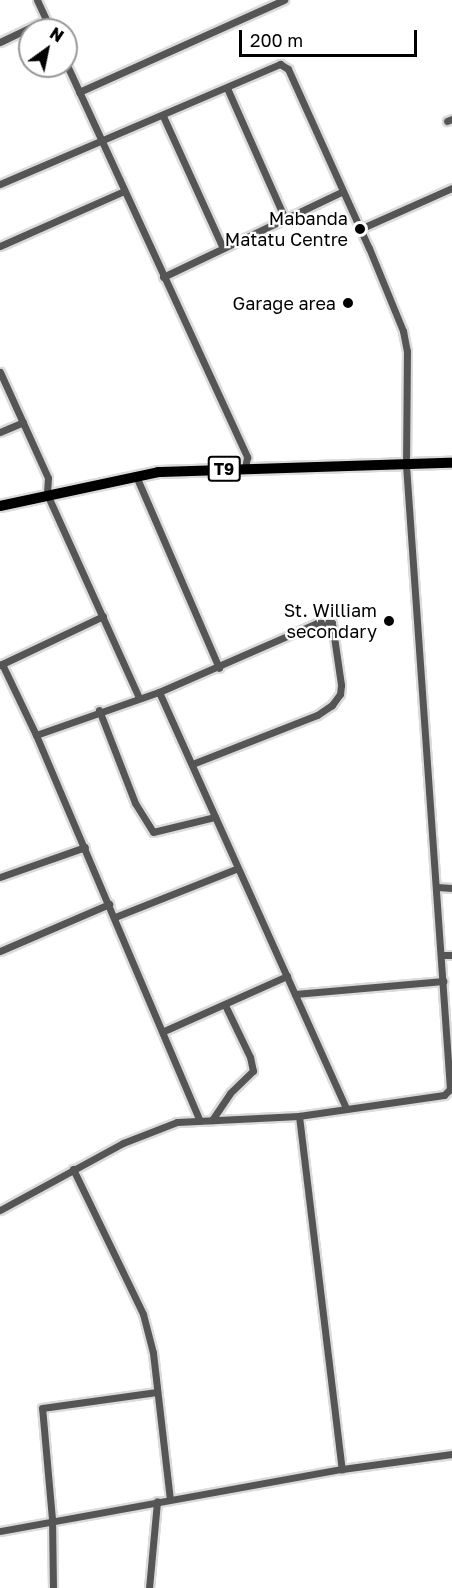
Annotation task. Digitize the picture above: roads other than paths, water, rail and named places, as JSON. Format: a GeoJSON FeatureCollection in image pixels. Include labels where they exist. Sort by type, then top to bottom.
{"type":"FeatureCollection","features":[{"type":"Feature","properties":{"kind":"highway","name":"T9"},"geometry":{"type":"LineString","coordinates":[[0,506],[136,476],[245,468],[452,463]]}},
{"type":"Feature","properties":{"kind":"street"},"geometry":{"type":"LineString","coordinates":[[37,0],[45,18]]}},
{"type":"Feature","properties":{"kind":"street"},"geometry":{"type":"LineString","coordinates":[[79,92],[284,0]]}},
{"type":"Feature","properties":{"kind":"street"},"geometry":{"type":"LineString","coordinates":[[0,42],[18,33]]}},
{"type":"Feature","properties":{"kind":"street"},"geometry":{"type":"LineString","coordinates":[[0,184],[95,142],[102,143],[227,87],[285,65],[360,229],[403,331],[407,351],[406,465],[451,1088],[444,1095],[299,1116],[177,1122],[123,1143],[73,1168],[0,1210]]}},
{"type":"Feature","properties":{"kind":"street"},"geometry":{"type":"LineString","coordinates":[[73,78],[247,457],[245,468]]}},
{"type":"Feature","properties":{"kind":"street"},"geometry":{"type":"LineString","coordinates":[[227,87],[285,219]]}},
{"type":"Feature","properties":{"kind":"street"},"geometry":{"type":"LineString","coordinates":[[163,116],[223,248]]}},
{"type":"Feature","properties":{"kind":"street"},"geometry":{"type":"LineString","coordinates":[[360,229],[452,188]]}},
{"type":"Feature","properties":{"kind":"street"},"geometry":{"type":"LineString","coordinates":[[0,246],[124,191]]}},
{"type":"Feature","properties":{"kind":"street"},"geometry":{"type":"LineString","coordinates":[[163,276],[344,192]]}},
{"type":"Feature","properties":{"kind":"street"},"geometry":{"type":"LineString","coordinates":[[0,372],[48,478],[47,494],[139,698]]}},
{"type":"Feature","properties":{"kind":"street"},"geometry":{"type":"LineString","coordinates":[[0,432],[23,422]]}},
{"type":"Feature","properties":{"kind":"street"},"geometry":{"type":"LineString","coordinates":[[136,476],[219,668]]}},
{"type":"Feature","properties":{"kind":"street"},"geometry":{"type":"LineString","coordinates":[[103,616],[1,665],[36,735],[85,847],[200,1121]]}},
{"type":"Feature","properties":{"kind":"street"},"geometry":{"type":"LineString","coordinates":[[36,735],[99,710],[159,692],[219,668],[317,623],[332,623],[340,694],[317,715],[192,764]]}},
{"type":"Feature","properties":{"kind":"street"},"geometry":{"type":"LineString","coordinates":[[159,692],[346,1109]]}},
{"type":"Feature","properties":{"kind":"street"},"geometry":{"type":"LineString","coordinates":[[99,710],[135,804],[153,832],[215,817]]}},
{"type":"Feature","properties":{"kind":"street"},"geometry":{"type":"LineString","coordinates":[[0,877],[85,847]]}},
{"type":"Feature","properties":{"kind":"street"},"geometry":{"type":"LineString","coordinates":[[115,916],[238,867]]}},
{"type":"Feature","properties":{"kind":"street"},"geometry":{"type":"LineString","coordinates":[[437,888],[452,888]]}},
{"type":"Feature","properties":{"kind":"street"},"geometry":{"type":"LineString","coordinates":[[0,951],[109,904]]}},
{"type":"Feature","properties":{"kind":"street"},"geometry":{"type":"LineString","coordinates":[[442,955],[452,955]]}},
{"type":"Feature","properties":{"kind":"street"},"geometry":{"type":"LineString","coordinates":[[164,1031],[287,976]]}},
{"type":"Feature","properties":{"kind":"street"},"geometry":{"type":"LineString","coordinates":[[295,994],[443,981]]}},
{"type":"Feature","properties":{"kind":"street"},"geometry":{"type":"LineString","coordinates":[[212,1120],[230,1093],[253,1071],[250,1057],[225,1005]]}},
{"type":"Feature","properties":{"kind":"street"},"geometry":{"type":"LineString","coordinates":[[299,1116],[342,1469]]}},
{"type":"Feature","properties":{"kind":"street"},"geometry":{"type":"LineString","coordinates":[[73,1168],[143,1314],[157,1392],[170,1499]]}},
{"type":"Feature","properties":{"kind":"street"},"geometry":{"type":"LineString","coordinates":[[53,1588],[52,1519],[42,1408],[157,1392]]}},
{"type":"Feature","properties":{"kind":"street"},"geometry":{"type":"LineString","coordinates":[[0,1531],[52,1519],[342,1469],[452,1454]]}},
{"type":"Feature","properties":{"kind":"street"},"geometry":{"type":"LineString","coordinates":[[149,1588],[158,1501]]}},
{"type":"Feature","properties":{"kind":"place","name":"Mabanda Matatu Centre"},"geometry":{"type":"Point","coordinates":[360,229]}},
{"type":"Feature","properties":{"kind":"place","name":"Garage area"},"geometry":{"type":"Point","coordinates":[348,303]}},
{"type":"Feature","properties":{"kind":"place","name":"St. William secondary"},"geometry":{"type":"Point","coordinates":[389,621]}}]}
